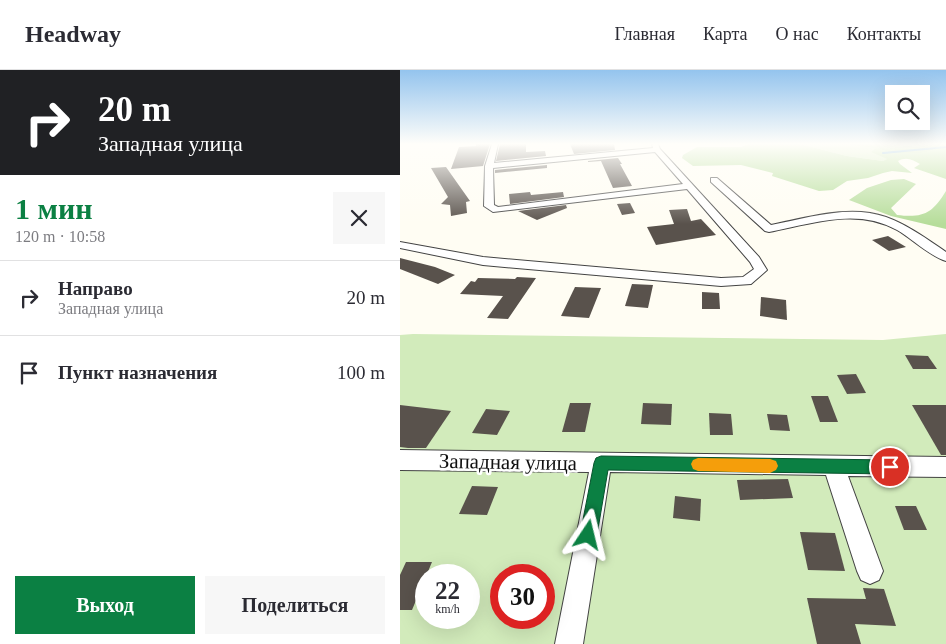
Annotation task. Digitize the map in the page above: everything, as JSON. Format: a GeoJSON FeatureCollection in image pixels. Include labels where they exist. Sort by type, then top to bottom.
{"type":"FeatureCollection","features":[{"type":"Feature","properties":{"kind":"street"},"geometry":{"type":"LineString","coordinates":[[489,171],[489,206],[496,210],[689,186]]}},
{"type":"Feature","properties":{"kind":"street"},"geometry":{"type":"LineString","coordinates":[[400,245],[483,261],[711,281],[746,281],[761,270],[755,260],[676,171]]}},
{"type":"Feature","properties":{"kind":"street"},"geometry":{"type":"LineString","coordinates":[[714,180],[768,229],[856,214],[873,216],[888,222],[946,256]]}},
{"type":"Feature","properties":{"kind":"street","name":"Западная улица"},"geometry":{"type":"LineString","coordinates":[[400,460],[946,467]]}},
{"type":"Feature","properties":{"kind":"street"},"geometry":{"type":"LineString","coordinates":[[569,644],[601,463]]}},
{"type":"Feature","properties":{"kind":"street"},"geometry":{"type":"LineString","coordinates":[[834,467],[870,571]]}},
{"type":"Feature","properties":{"kind":"green space"},"geometry":{"type":"Polygon","coordinates":[[[764,171],[909,171],[912,173],[892,171],[868,178],[847,181],[833,190],[819,191],[772,176],[773,173],[764,171]]]}},
{"type":"Feature","properties":{"kind":"green space"},"geometry":{"type":"Polygon","coordinates":[[[922,171],[946,171],[946,179],[922,171]]]}},
{"type":"Feature","properties":{"kind":"green space"},"geometry":{"type":"Polygon","coordinates":[[[904,179],[916,184],[891,208],[897,215],[914,216],[926,213],[936,205],[946,191],[946,229],[891,216],[849,200],[867,188],[891,180],[904,179]]]}},
{"type":"Feature","properties":{"kind":"green space"},"geometry":{"type":"Polygon","coordinates":[[[946,334],[946,644],[400,644],[400,335],[883,340],[946,334]]]}},
{"type":"Feature","properties":{"kind":"building"},"geometry":{"type":"Polygon","coordinates":[[[433,171],[449,171],[470,201],[466,202],[467,213],[451,216],[450,205],[441,204],[448,197],[433,171]]]}},
{"type":"Feature","properties":{"kind":"building"},"geometry":{"type":"Polygon","coordinates":[[[495,171],[518,171],[495,173],[495,171]]]}},
{"type":"Feature","properties":{"kind":"building"},"geometry":{"type":"Polygon","coordinates":[[[605,171],[624,171],[632,186],[613,188],[605,171]]]}},
{"type":"Feature","properties":{"kind":"building"},"geometry":{"type":"Polygon","coordinates":[[[530,192],[531,195],[563,192],[564,197],[510,204],[509,194],[530,192]]]}},
{"type":"Feature","properties":{"kind":"building"},"geometry":{"type":"Polygon","coordinates":[[[630,203],[635,213],[622,215],[617,204],[630,203]]]}},
{"type":"Feature","properties":{"kind":"building"},"geometry":{"type":"Polygon","coordinates":[[[566,205],[567,208],[537,220],[518,211],[566,205]]]}},
{"type":"Feature","properties":{"kind":"building"},"geometry":{"type":"Polygon","coordinates":[[[687,209],[691,221],[701,219],[716,235],[656,245],[647,227],[674,224],[669,210],[687,209]]]}},
{"type":"Feature","properties":{"kind":"building"},"geometry":{"type":"Polygon","coordinates":[[[888,236],[906,247],[889,251],[872,240],[888,236]]]}},
{"type":"Feature","properties":{"kind":"building"},"geometry":{"type":"Polygon","coordinates":[[[400,258],[435,267],[455,275],[438,284],[400,269],[400,258]]]}},
{"type":"Feature","properties":{"kind":"building"},"geometry":{"type":"Polygon","coordinates":[[[517,277],[536,278],[508,319],[487,318],[503,296],[460,294],[471,281],[475,282],[478,278],[515,279],[517,277]]]}},
{"type":"Feature","properties":{"kind":"building"},"geometry":{"type":"Polygon","coordinates":[[[632,284],[653,285],[648,308],[625,306],[632,284]]]}},
{"type":"Feature","properties":{"kind":"building"},"geometry":{"type":"Polygon","coordinates":[[[575,287],[601,288],[589,318],[561,316],[575,287]]]}},
{"type":"Feature","properties":{"kind":"building"},"geometry":{"type":"Polygon","coordinates":[[[702,292],[719,293],[720,309],[702,309],[702,292]]]}},
{"type":"Feature","properties":{"kind":"building"},"geometry":{"type":"Polygon","coordinates":[[[761,297],[786,300],[787,320],[760,316],[761,297]]]}},
{"type":"Feature","properties":{"kind":"building"},"geometry":{"type":"Polygon","coordinates":[[[905,355],[928,356],[937,369],[913,369],[905,355]]]}},
{"type":"Feature","properties":{"kind":"building"},"geometry":{"type":"Polygon","coordinates":[[[856,374],[866,393],[847,394],[837,375],[856,374]]]}},
{"type":"Feature","properties":{"kind":"building"},"geometry":{"type":"Polygon","coordinates":[[[811,396],[828,396],[838,422],[820,422],[811,396]]]}},
{"type":"Feature","properties":{"kind":"building"},"geometry":{"type":"Polygon","coordinates":[[[570,403],[591,403],[585,432],[562,432],[570,403]]]}},
{"type":"Feature","properties":{"kind":"building"},"geometry":{"type":"Polygon","coordinates":[[[643,403],[672,404],[671,425],[641,424],[643,403]]]}},
{"type":"Feature","properties":{"kind":"building"},"geometry":{"type":"Polygon","coordinates":[[[400,405],[451,411],[426,448],[408,448],[400,447],[400,405]]]}},
{"type":"Feature","properties":{"kind":"building"},"geometry":{"type":"Polygon","coordinates":[[[912,405],[946,405],[946,455],[941,455],[912,405]]]}},
{"type":"Feature","properties":{"kind":"building"},"geometry":{"type":"Polygon","coordinates":[[[486,409],[510,411],[497,435],[472,433],[486,409]]]}},
{"type":"Feature","properties":{"kind":"building"},"geometry":{"type":"Polygon","coordinates":[[[709,413],[731,414],[733,435],[710,435],[709,413]]]}},
{"type":"Feature","properties":{"kind":"building"},"geometry":{"type":"Polygon","coordinates":[[[767,414],[787,415],[790,431],[770,430],[767,414]]]}},
{"type":"Feature","properties":{"kind":"building"},"geometry":{"type":"Polygon","coordinates":[[[788,479],[793,498],[740,500],[737,480],[788,479]]]}},
{"type":"Feature","properties":{"kind":"building"},"geometry":{"type":"Polygon","coordinates":[[[472,486],[498,487],[487,515],[459,514],[472,486]]]}},
{"type":"Feature","properties":{"kind":"building"},"geometry":{"type":"Polygon","coordinates":[[[675,496],[701,499],[700,521],[673,518],[675,496]]]}},
{"type":"Feature","properties":{"kind":"building"},"geometry":{"type":"Polygon","coordinates":[[[895,506],[916,506],[927,530],[904,530],[895,506]]]}},
{"type":"Feature","properties":{"kind":"building"},"geometry":{"type":"Polygon","coordinates":[[[800,532],[835,533],[845,571],[808,570],[800,532]]]}},
{"type":"Feature","properties":{"kind":"building"},"geometry":{"type":"Polygon","coordinates":[[[406,562],[432,562],[431,564],[415,564],[415,603],[412,610],[400,610],[400,575],[406,562]]]}},
{"type":"Feature","properties":{"kind":"building"},"geometry":{"type":"Polygon","coordinates":[[[863,588],[884,589],[896,626],[855,624],[861,644],[817,644],[807,598],[866,599],[863,588]]]}},
{"type":"Feature","properties":{"kind":"slow traffic"},"geometry":{"type":"LineString","coordinates":[[698,464],[770,466]]}},
{"type":"Feature","properties":{"kind":"route"},"geometry":{"type":"LineString","coordinates":[[588,535],[601,463],[890,467]]}}]}
